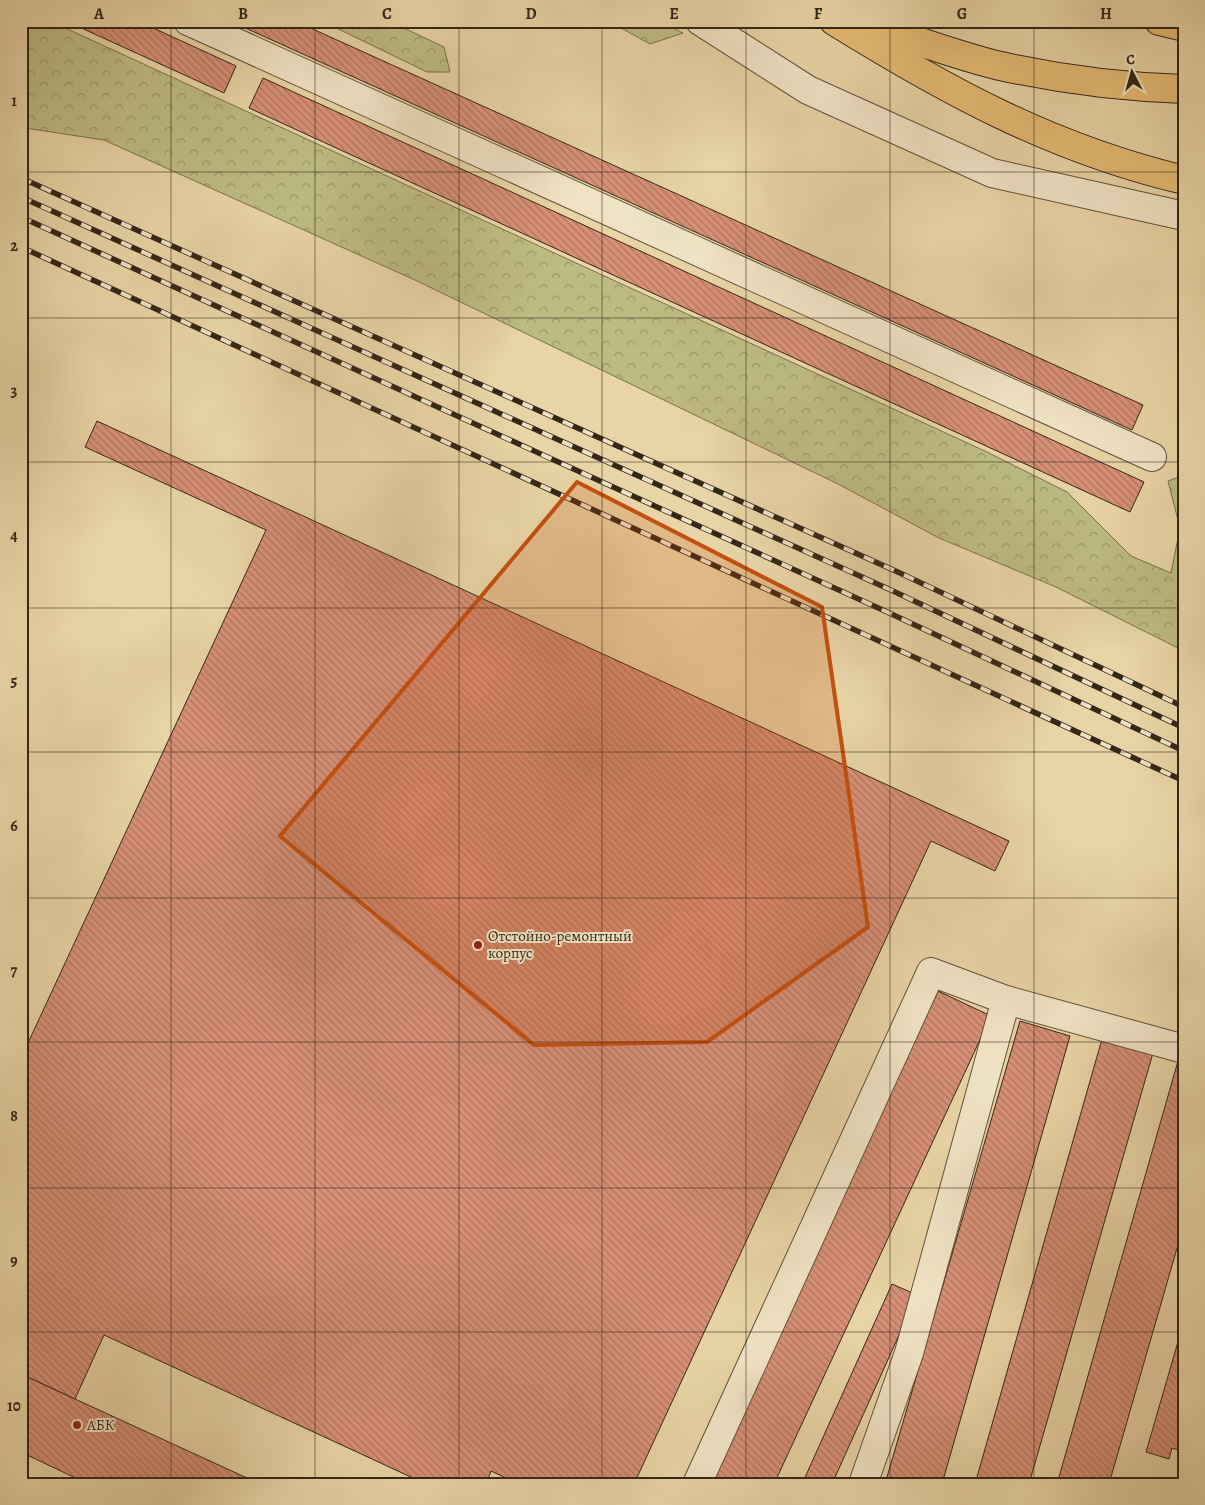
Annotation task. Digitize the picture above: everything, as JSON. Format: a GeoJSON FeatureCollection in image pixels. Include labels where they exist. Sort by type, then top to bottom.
{"type":"FeatureCollection","features":[{"type":"Feature","properties":{"kind":"main road"},"geometry":{"type":"LineString","coordinates":[[834,21],[912,68],[1003,117],[1101,156],[1184,180]]}},
{"type":"Feature","properties":{"kind":"main road"},"geometry":{"type":"LineString","coordinates":[[858,21],[994,64],[1048,76],[1099,84],[1184,89]]}},
{"type":"Feature","properties":{"kind":"main road"},"geometry":{"type":"LineString","coordinates":[[1159,21],[1184,27]]}},
{"type":"Feature","properties":{"kind":"lane"},"geometry":{"type":"LineString","coordinates":[[188,21],[1152,457]]}},
{"type":"Feature","properties":{"kind":"lane"},"geometry":{"type":"LineString","coordinates":[[700,21],[808,90],[992,173],[1184,216]]}},
{"type":"Feature","properties":{"kind":"lane"},"geometry":{"type":"LineString","coordinates":[[697,1484],[931,972],[1006,1000],[1184,1049]]}},
{"type":"Feature","properties":{"kind":"lane"},"geometry":{"type":"LineString","coordinates":[[863,1484],[909,1354],[1006,1000]]}},
{"type":"Feature","properties":{"kind":"highlighted area"},"geometry":{"type":"Polygon","coordinates":[[[577,482],[822,607],[868,927],[707,1042],[534,1045],[280,836],[577,482]]]}},
{"type":"Feature","properties":{"kind":"green space"},"geometry":{"type":"Polygon","coordinates":[[[21,21],[50,21],[987,452],[1067,492],[1131,556],[1171,573],[1180,528],[1168,481],[1184,475],[1184,651],[1056,587],[939,538],[838,484],[417,281],[104,140],[25,128],[21,123],[21,21]]]}},
{"type":"Feature","properties":{"kind":"green space"},"geometry":{"type":"Polygon","coordinates":[[[322,21],[389,21],[444,47],[450,72],[427,72],[322,21]]]}},
{"type":"Feature","properties":{"kind":"green space"},"geometry":{"type":"Polygon","coordinates":[[[608,21],[659,21],[683,33],[650,44],[608,21]]]}},
{"type":"Feature","properties":{"kind":"building"},"geometry":{"type":"Polygon","coordinates":[[[66,21],[138,21],[236,66],[224,93],[66,21]]]}},
{"type":"Feature","properties":{"kind":"building"},"geometry":{"type":"Polygon","coordinates":[[[230,21],[295,21],[1143,405],[1132,430],[230,21]]]}},
{"type":"Feature","properties":{"kind":"building"},"geometry":{"type":"Polygon","coordinates":[[[263,78],[1144,482],[1130,512],[249,108],[263,78]]]}},
{"type":"Feature","properties":{"kind":"building","name":"Отстойно-ремонтный корпус"},"geometry":{"type":"Polygon","coordinates":[[[97,421],[1009,841],[995,871],[931,841],[634,1484],[519,1484],[491,1471],[486,1484],[426,1484],[104,1335],[75,1399],[21,1374],[21,1058],[266,530],[85,447],[97,421]]]}},
{"type":"Feature","properties":{"kind":"building"},"geometry":{"type":"Polygon","coordinates":[[[938,991],[991,1016],[774,1484],[709,1484],[938,991]]]}},
{"type":"Feature","properties":{"kind":"building"},"geometry":{"type":"Polygon","coordinates":[[[1020,1021],[1070,1036],[942,1484],[885,1484],[1020,1021]]]}},
{"type":"Feature","properties":{"kind":"building"},"geometry":{"type":"Polygon","coordinates":[[[1102,1039],[1153,1053],[1029,1484],[975,1484],[1102,1039]]]}},
{"type":"Feature","properties":{"kind":"building"},"geometry":{"type":"Polygon","coordinates":[[[1178,1061],[1184,1062],[1184,1224],[1109,1484],[1057,1484],[1178,1061]]]}},
{"type":"Feature","properties":{"kind":"building"},"geometry":{"type":"Polygon","coordinates":[[[892,1284],[917,1295],[832,1484],[802,1484],[892,1284]]]}},
{"type":"Feature","properties":{"kind":"building"},"geometry":{"type":"Polygon","coordinates":[[[1184,1321],[1184,1452],[1172,1448],[1169,1459],[1146,1452],[1184,1321]]]}},
{"type":"Feature","properties":{"kind":"building","name":"АБК"},"geometry":{"type":"Polygon","coordinates":[[[21,1374],[260,1484],[88,1484],[21,1452],[21,1374]]]}},
{"type":"Feature","properties":{"kind":"railway"},"geometry":{"type":"LineString","coordinates":[[21,178],[900,573],[1184,707]]}},
{"type":"Feature","properties":{"kind":"railway"},"geometry":{"type":"LineString","coordinates":[[21,197],[893,591],[1184,728]]}},
{"type":"Feature","properties":{"kind":"railway"},"geometry":{"type":"LineString","coordinates":[[21,217],[885,611],[1184,751]]}},
{"type":"Feature","properties":{"kind":"railway"},"geometry":{"type":"LineString","coordinates":[[21,247],[1184,781]]}},
{"type":"Feature","properties":{"kind":"place","name":"Отстойно-ремонтный корпус"},"geometry":{"type":"Point","coordinates":[478,945]}},
{"type":"Feature","properties":{"kind":"place","name":"АБК"},"geometry":{"type":"Point","coordinates":[77,1425]}}]}
